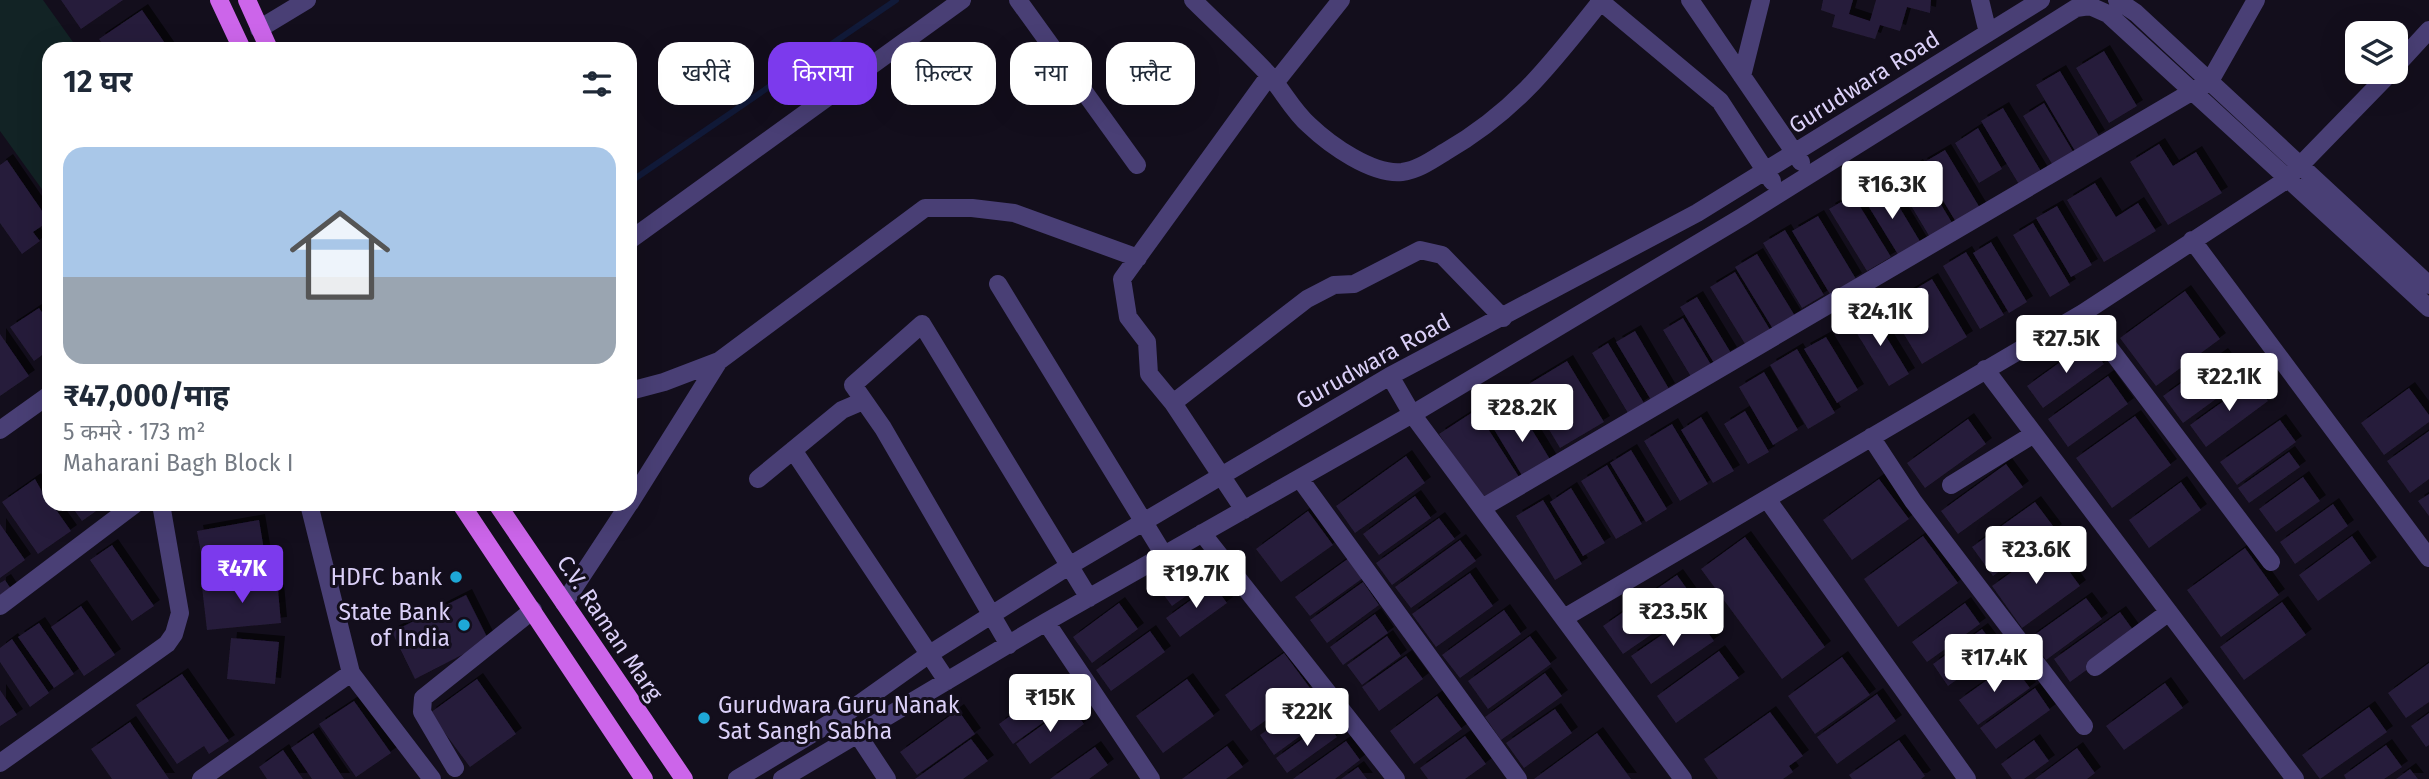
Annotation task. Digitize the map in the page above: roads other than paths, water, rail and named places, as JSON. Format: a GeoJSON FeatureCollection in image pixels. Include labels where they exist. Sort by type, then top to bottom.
{"type":"FeatureCollection","features":[{"type":"Feature","properties":{"kind":"main road"},"geometry":{"type":"LineString","coordinates":[[219,0],[239,42]]}},
{"type":"Feature","properties":{"kind":"main road"},"geometry":{"type":"LineString","coordinates":[[247,0],[266,42]]}},
{"type":"Feature","properties":{"kind":"main road"},"geometry":{"type":"LineString","coordinates":[[466,511],[644,779]]}},
{"type":"Feature","properties":{"kind":"main road","name":"C.V. Raman Marg"},"geometry":{"type":"LineString","coordinates":[[502,511],[684,779]]}},
{"type":"Feature","properties":{"kind":"street"},"geometry":{"type":"LineString","coordinates":[[259,29],[307,0]]}},
{"type":"Feature","properties":{"kind":"street"},"geometry":{"type":"LineString","coordinates":[[637,235],[962,0]]}},
{"type":"Feature","properties":{"kind":"street"},"geometry":{"type":"LineString","coordinates":[[1018,0],[1137,165]]}},
{"type":"Feature","properties":{"kind":"street"},"geometry":{"type":"LineString","coordinates":[[1193,0],[1272,79],[1308,125],[1362,163],[1381,171],[1402,172],[1417,168],[1464,141],[1533,86],[1600,1],[1720,101],[1780,192]]}},
{"type":"Feature","properties":{"kind":"street"},"geometry":{"type":"LineString","coordinates":[[1244,510],[1173,403],[1149,374],[1147,342],[1128,317],[1122,279],[1272,79],[1341,0]]}},
{"type":"Feature","properties":{"kind":"street"},"geometry":{"type":"LineString","coordinates":[[1690,0],[1809,175]]}},
{"type":"Feature","properties":{"kind":"street"},"geometry":{"type":"LineString","coordinates":[[1742,76],[1761,0]]}},
{"type":"Feature","properties":{"kind":"street"},"geometry":{"type":"LineString","coordinates":[[1980,0],[1988,33]]}},
{"type":"Feature","properties":{"kind":"street","name":"Gurudwara Road"},"geometry":{"type":"LineString","coordinates":[[737,779],[845,713],[928,655],[1069,566],[1390,376],[1697,213],[2040,0]]}},
{"type":"Feature","properties":{"kind":"street"},"geometry":{"type":"LineString","coordinates":[[2117,0],[2210,81],[2429,285]]}},
{"type":"Feature","properties":{"kind":"street"},"geometry":{"type":"LineString","coordinates":[[1482,508],[2210,81],[2256,0]]}},
{"type":"Feature","properties":{"kind":"street"},"geometry":{"type":"LineString","coordinates":[[782,779],[1046,622],[1412,414],[1809,175],[2065,14],[2089,3],[2108,14],[2286,180],[2429,308]]}},
{"type":"Feature","properties":{"kind":"street"},"geometry":{"type":"LineString","coordinates":[[2408,53],[2429,30]]}},
{"type":"Feature","properties":{"kind":"street"},"geometry":{"type":"LineString","coordinates":[[1564,618],[2083,313],[2302,168],[2380,84]]}},
{"type":"Feature","properties":{"kind":"street"},"geometry":{"type":"LineString","coordinates":[[637,389],[719,361],[925,208],[972,208],[1014,214],[1138,258]]}},
{"type":"Feature","properties":{"kind":"street"},"geometry":{"type":"LineString","coordinates":[[2192,240],[2429,558]]}},
{"type":"Feature","properties":{"kind":"street"},"geometry":{"type":"LineString","coordinates":[[1173,403],[1307,299],[1334,285],[1354,284],[1420,250],[1441,255],[1503,318]]}},
{"type":"Feature","properties":{"kind":"street"},"geometry":{"type":"LineString","coordinates":[[998,284],[1164,555]]}},
{"type":"Feature","properties":{"kind":"street"},"geometry":{"type":"LineString","coordinates":[[2083,313],[2271,562]]}},
{"type":"Feature","properties":{"kind":"street"},"geometry":{"type":"LineString","coordinates":[[1009,645],[883,428],[853,385],[922,324],[1089,598]]}},
{"type":"Feature","properties":{"kind":"street"},"geometry":{"type":"LineString","coordinates":[[637,492],[719,361]]}},
{"type":"Feature","properties":{"kind":"street"},"geometry":{"type":"LineString","coordinates":[[1985,369],[2295,779]]}},
{"type":"Feature","properties":{"kind":"street"},"geometry":{"type":"LineString","coordinates":[[1390,376],[1412,414],[1683,779]]}},
{"type":"Feature","properties":{"kind":"street"},"geometry":{"type":"LineString","coordinates":[[0,430],[42,400]]}},
{"type":"Feature","properties":{"kind":"street"},"geometry":{"type":"LineString","coordinates":[[758,479],[842,410],[863,401]]}},
{"type":"Feature","properties":{"kind":"street"},"geometry":{"type":"LineString","coordinates":[[1951,485],[2034,434]]}},
{"type":"Feature","properties":{"kind":"street"},"geometry":{"type":"LineString","coordinates":[[1871,437],[1913,501],[2084,726]]}},
{"type":"Feature","properties":{"kind":"street"},"geometry":{"type":"LineString","coordinates":[[793,450],[947,681]]}},
{"type":"Feature","properties":{"kind":"street"},"geometry":{"type":"LineString","coordinates":[[1300,479],[1518,779]]}},
{"type":"Feature","properties":{"kind":"street"},"geometry":{"type":"LineString","coordinates":[[1767,499],[1967,779]]}},
{"type":"Feature","properties":{"kind":"street"},"geometry":{"type":"LineString","coordinates":[[0,606],[126,511]]}},
{"type":"Feature","properties":{"kind":"street"},"geometry":{"type":"LineString","coordinates":[[0,763],[167,644],[174,634],[180,613],[161,511]]}},
{"type":"Feature","properties":{"kind":"street"},"geometry":{"type":"LineString","coordinates":[[311,511],[351,673],[432,779]]}},
{"type":"Feature","properties":{"kind":"street"},"geometry":{"type":"LineString","coordinates":[[564,603],[625,511]]}},
{"type":"Feature","properties":{"kind":"street"},"geometry":{"type":"LineString","coordinates":[[1202,533],[1394,778]]}},
{"type":"Feature","properties":{"kind":"street"},"geometry":{"type":"LineString","coordinates":[[456,768],[422,712],[423,698],[427,692],[533,610]]}},
{"type":"Feature","properties":{"kind":"street"},"geometry":{"type":"LineString","coordinates":[[2095,667],[2169,612]]}},
{"type":"Feature","properties":{"kind":"street"},"geometry":{"type":"LineString","coordinates":[[1046,622],[1151,779]]}},
{"type":"Feature","properties":{"kind":"street"},"geometry":{"type":"LineString","coordinates":[[201,779],[351,673]]}},
{"type":"Feature","properties":{"kind":"street"},"geometry":{"type":"LineString","coordinates":[[845,713],[887,779]]}},
{"type":"Feature","properties":{"kind":"waterway"},"geometry":{"type":"LineString","coordinates":[[637,177],[896,0]]}},
{"type":"Feature","properties":{"kind":"place","name":"HDFC bank"},"geometry":{"type":"Point","coordinates":[456,577]}},
{"type":"Feature","properties":{"kind":"place","name":"State Bank of India"},"geometry":{"type":"Point","coordinates":[464,625]}},
{"type":"Feature","properties":{"kind":"place","name":"Gurudwara Guru Nanak Sat Sangh Sabha"},"geometry":{"type":"Point","coordinates":[704,718]}}]}
